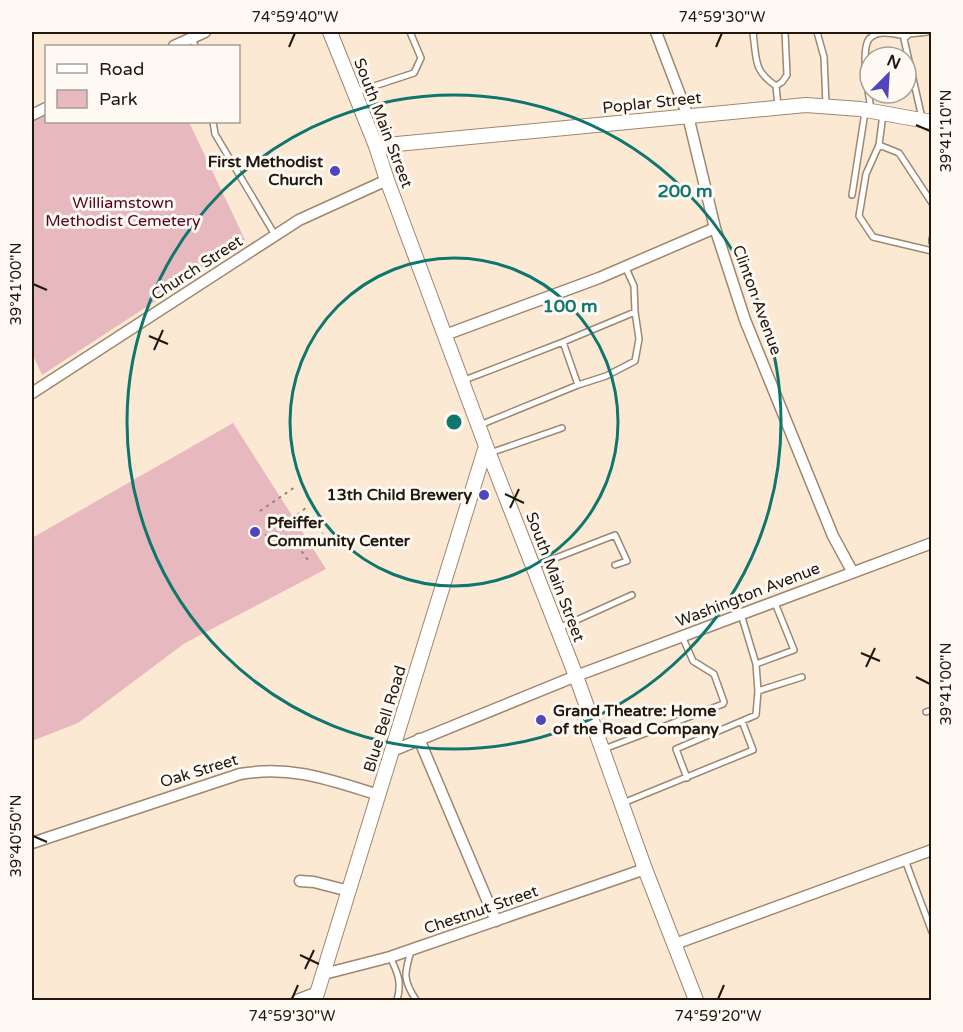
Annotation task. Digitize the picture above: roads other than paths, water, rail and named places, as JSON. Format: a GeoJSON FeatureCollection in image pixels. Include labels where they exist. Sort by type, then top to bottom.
{"type":"FeatureCollection","features":[{"type":"Feature","properties":{"kind":"street"},"geometry":{"type":"LineString","coordinates":[[179,45],[194,42],[204,32]]}},
{"type":"Feature","properties":{"kind":"street","name":"South Main Street"},"geometry":{"type":"LineString","coordinates":[[330,32],[376,146],[478,426],[576,676],[645,869],[696,1000]]}},
{"type":"Feature","properties":{"kind":"street","name":"Clinton Avenue"},"geometry":{"type":"LineString","coordinates":[[656,32],[688,116],[715,228],[746,320],[833,536],[852,571]]}},
{"type":"Feature","properties":{"kind":"street","name":"Poplar Street"},"geometry":{"type":"LineString","coordinates":[[376,146],[779,107],[826,106],[927,121]]}},
{"type":"Feature","properties":{"kind":"street","name":"Church Street"},"geometry":{"type":"LineString","coordinates":[[32,390],[275,235],[317,211],[387,180]]}},
{"type":"Feature","properties":{"kind":"street"},"geometry":{"type":"LineString","coordinates":[[445,335],[599,278],[715,228]]}},
{"type":"Feature","properties":{"kind":"street","name":"Blue Bell Road"},"geometry":{"type":"LineString","coordinates":[[317,996],[487,450]]}},
{"type":"Feature","properties":{"kind":"street","name":"Washington Avenue"},"geometry":{"type":"LineString","coordinates":[[392,751],[576,676],[852,571],[931,544]]}},
{"type":"Feature","properties":{"kind":"street"},"geometry":{"type":"LineString","coordinates":[[419,739],[496,921]]}},
{"type":"Feature","properties":{"kind":"street","name":"Oak Street"},"geometry":{"type":"LineString","coordinates":[[32,843],[206,784],[262,770],[289,770],[309,774],[379,795]]}},
{"type":"Feature","properties":{"kind":"street"},"geometry":{"type":"LineString","coordinates":[[675,944],[932,850]]}},
{"type":"Feature","properties":{"kind":"street","name":"Chestnut Street"},"geometry":{"type":"LineString","coordinates":[[324,974],[390,957],[645,869]]}},
{"type":"Feature","properties":{"kind":"street"},"geometry":{"type":"LineString","coordinates":[[300,881],[350,891]]}},
{"type":"Feature","properties":{"kind":"street"},"geometry":{"type":"LineString","coordinates":[[297,1000],[317,996]]}},
{"type":"Feature","properties":{"kind":"lane"},"geometry":{"type":"LineString","coordinates":[[355,93],[414,73],[421,58],[410,32]]}},
{"type":"Feature","properties":{"kind":"lane"},"geometry":{"type":"LineString","coordinates":[[755,32],[753,34],[757,67],[765,79],[776,86],[779,107]]}},
{"type":"Feature","properties":{"kind":"lane"},"geometry":{"type":"LineString","coordinates":[[776,86],[787,75],[785,32]]}},
{"type":"Feature","properties":{"kind":"lane"},"geometry":{"type":"LineString","coordinates":[[817,32],[824,57],[826,106]]}},
{"type":"Feature","properties":{"kind":"lane"},"geometry":{"type":"LineString","coordinates":[[927,32],[905,36],[891,33],[878,34],[869,39],[866,48],[866,65],[879,145],[866,174],[859,216],[873,237],[932,251]]}},
{"type":"Feature","properties":{"kind":"lane"},"geometry":{"type":"LineString","coordinates":[[905,36],[927,121]]}},
{"type":"Feature","properties":{"kind":"lane"},"geometry":{"type":"LineString","coordinates":[[852,195],[873,112]]}},
{"type":"Feature","properties":{"kind":"lane"},"geometry":{"type":"LineString","coordinates":[[213,123],[214,134],[275,235]]}},
{"type":"Feature","properties":{"kind":"lane"},"geometry":{"type":"LineString","coordinates":[[879,145],[899,153],[932,202]]}},
{"type":"Feature","properties":{"kind":"lane"},"geometry":{"type":"LineString","coordinates":[[478,426],[578,385],[606,376],[635,361],[639,339],[634,285],[625,266]]}},
{"type":"Feature","properties":{"kind":"lane"},"geometry":{"type":"LineString","coordinates":[[462,381],[635,312]]}},
{"type":"Feature","properties":{"kind":"lane"},"geometry":{"type":"LineString","coordinates":[[563,342],[578,385]]}},
{"type":"Feature","properties":{"kind":"lane"},"geometry":{"type":"LineString","coordinates":[[487,450],[562,428]]}},
{"type":"Feature","properties":{"kind":"lane"},"geometry":{"type":"LineString","coordinates":[[533,567],[615,535],[627,561],[615,566]]}},
{"type":"Feature","properties":{"kind":"lane"},"geometry":{"type":"LineString","coordinates":[[557,628],[632,595]]}},
{"type":"Feature","properties":{"kind":"lane"},"geometry":{"type":"LineString","coordinates":[[756,664],[794,650],[774,601]]}},
{"type":"Feature","properties":{"kind":"lane"},"geometry":{"type":"LineString","coordinates":[[687,778],[676,749],[756,715],[758,691],[756,664],[741,613]]}},
{"type":"Feature","properties":{"kind":"lane"},"geometry":{"type":"LineString","coordinates":[[602,750],[723,704],[714,674],[693,661],[682,636]]}},
{"type":"Feature","properties":{"kind":"lane"},"geometry":{"type":"LineString","coordinates":[[758,691],[802,677]]}},
{"type":"Feature","properties":{"kind":"lane"},"geometry":{"type":"LineString","coordinates":[[622,804],[753,750],[742,721]]}},
{"type":"Feature","properties":{"kind":"lane"},"geometry":{"type":"LineString","coordinates":[[905,860],[932,932]]}},
{"type":"Feature","properties":{"kind":"lane"},"geometry":{"type":"LineString","coordinates":[[411,950],[406,969],[406,984],[416,1000]]}},
{"type":"Feature","properties":{"kind":"lane"},"geometry":{"type":"LineString","coordinates":[[390,957],[399,975],[400,990],[397,1000]]}},
{"type":"Feature","properties":{"kind":"place","name":"First Methodist Church"},"geometry":{"type":"Point","coordinates":[335,171]}},
{"type":"Feature","properties":{"kind":"place","name":"13th Child Brewery"},"geometry":{"type":"Point","coordinates":[484,495]}},
{"type":"Feature","properties":{"kind":"place","name":"Pfeiffer Community Center"},"geometry":{"type":"Point","coordinates":[255,532]}},
{"type":"Feature","properties":{"kind":"place","name":"Grand Theatre: Home of the Road Company"},"geometry":{"type":"Point","coordinates":[541,720]}},
{"type":"Feature","properties":{"kind":"park label","name":"Williamstown Methodist Cemetery"},"geometry":{"type":"Point","coordinates":[123,212]}}]}
